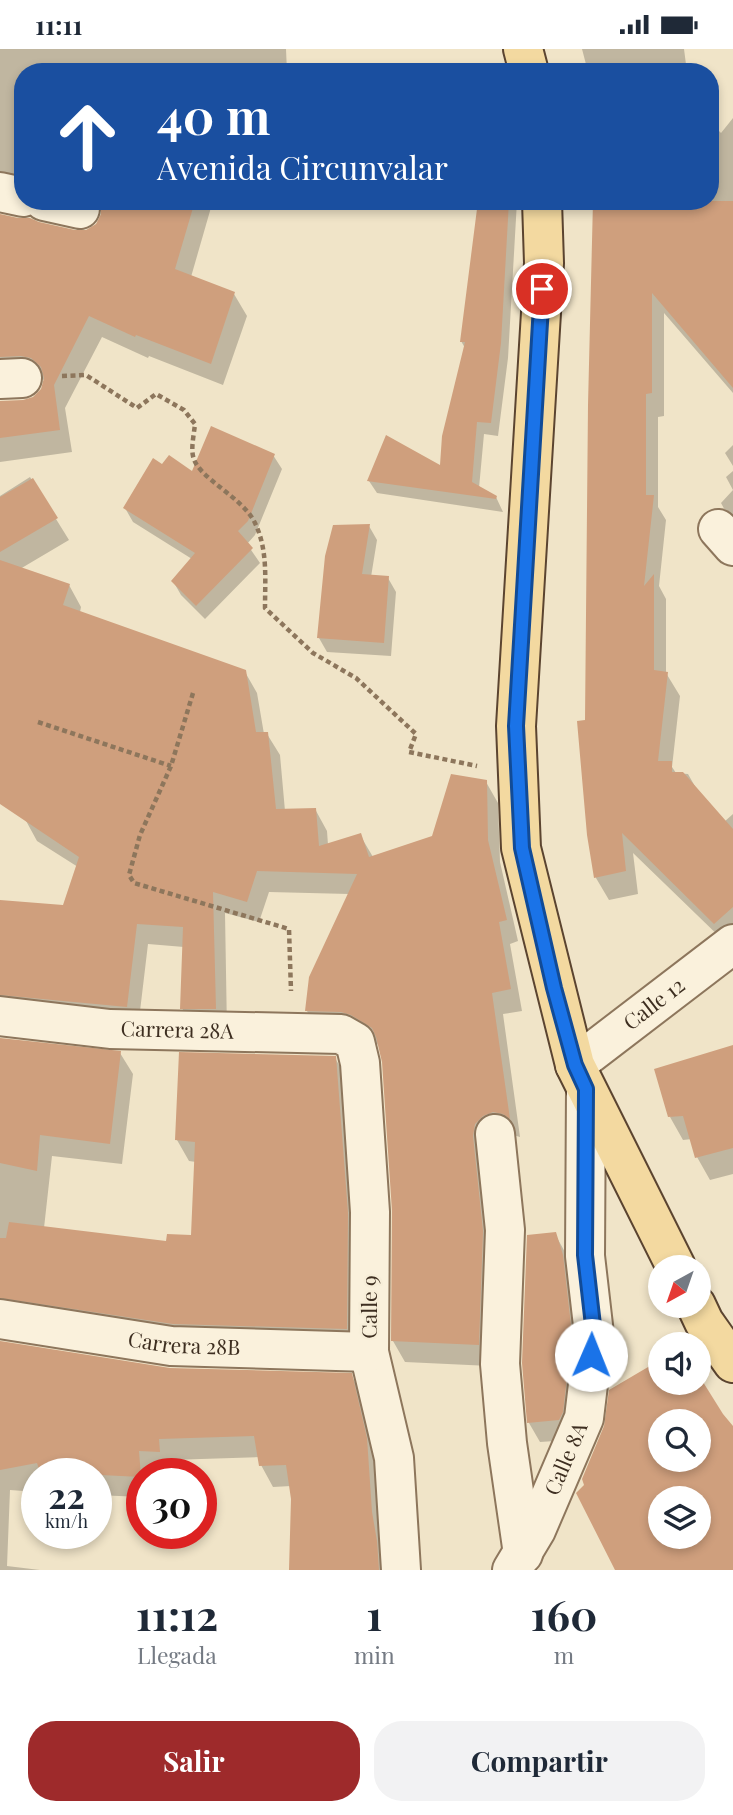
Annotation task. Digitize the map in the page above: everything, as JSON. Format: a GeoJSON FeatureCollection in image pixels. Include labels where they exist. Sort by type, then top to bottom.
{"type":"FeatureCollection","features":[{"type":"Feature","properties":{"kind":"main road"},"geometry":{"type":"LineString","coordinates":[[542,210],[544,263],[516,726],[522,848],[554,988],[581,1077],[670,1255]]}},
{"type":"Feature","properties":{"kind":"main road"},"geometry":{"type":"LineString","coordinates":[[702,1318],[733,1363]]}},
{"type":"Feature","properties":{"kind":"street","name":"Calle 12"},"geometry":{"type":"LineString","coordinates":[[581,1077],[733,944]]}},
{"type":"Feature","properties":{"kind":"street","name":"Carrera 28A"},"geometry":{"type":"LineString","coordinates":[[0,1016],[110,1029],[341,1034],[355,1042]]}},
{"type":"Feature","properties":{"kind":"street","name":"Calle 9"},"geometry":{"type":"LineString","coordinates":[[355,1042],[360,1063],[370,1212],[369,1352],[394,1458],[401,1570]]}},
{"type":"Feature","properties":{"kind":"street","name":"Calle 8A"},"geometry":{"type":"LineString","coordinates":[[517,1562],[537,1530],[584,1418],[594,1334],[585,1255],[581,1077]]}},
{"type":"Feature","properties":{"kind":"street"},"geometry":{"type":"LineString","coordinates":[[495,1134],[505,1230],[500,1364],[517,1562]]}},
{"type":"Feature","properties":{"kind":"street","name":"Carrera 28B"},"geometry":{"type":"LineString","coordinates":[[0,1319],[171,1346],[369,1352]]}},
{"type":"Feature","properties":{"kind":"path"},"geometry":{"type":"LineString","coordinates":[[11,379],[86,375],[137,408],[156,394],[184,410],[195,424],[193,458],[206,476],[238,499],[255,522],[265,554],[265,608],[313,653],[356,678],[416,734],[409,752],[518,776]]}},
{"type":"Feature","properties":{"kind":"path"},"geometry":{"type":"LineString","coordinates":[[193,693],[171,766],[141,835],[130,875],[134,883],[289,929],[292,1034]]}},
{"type":"Feature","properties":{"kind":"path"},"geometry":{"type":"LineString","coordinates":[[38,722],[171,766]]}},
{"type":"Feature","properties":{"kind":"building"},"geometry":{"type":"Polygon","coordinates":[[[719,201],[733,201],[733,388],[652,293],[652,393],[646,394],[646,495],[654,495],[644,586],[654,574],[654,670],[668,672],[658,761],[672,761],[672,772],[683,772],[733,829],[733,907],[714,924],[622,833],[626,871],[594,878],[587,835],[577,721],[585,720],[593,210],[719,210],[719,201]]]}},
{"type":"Feature","properties":{"kind":"building"},"geometry":{"type":"Polygon","coordinates":[[[101,210],[192,210],[175,269],[235,292],[211,364],[136,335],[135,337],[89,316],[54,385],[60,430],[0,438],[0,401],[33,397],[41,389],[44,378],[41,367],[31,358],[0,357],[0,214],[86,230],[96,224],[101,210]]]}},
{"type":"Feature","properties":{"kind":"building"},"geometry":{"type":"Polygon","coordinates":[[[477,210],[508,210],[501,343],[491,423],[477,422],[472,482],[497,496],[496,499],[367,481],[386,435],[440,465],[442,436],[465,342],[460,342],[477,210]]]}},
{"type":"Feature","properties":{"kind":"building"},"geometry":{"type":"Polygon","coordinates":[[[211,426],[275,454],[248,521],[238,531],[253,548],[196,606],[171,581],[195,553],[123,508],[153,458],[162,464],[169,455],[192,471],[211,426]]]}},
{"type":"Feature","properties":{"kind":"building"},"geometry":{"type":"Polygon","coordinates":[[[33,478],[58,518],[0,552],[0,497],[33,478]]]}},
{"type":"Feature","properties":{"kind":"building"},"geometry":{"type":"Polygon","coordinates":[[[370,524],[362,574],[389,576],[384,643],[317,638],[325,556],[333,525],[370,524]]]}},
{"type":"Feature","properties":{"kind":"building"},"geometry":{"type":"Polygon","coordinates":[[[0,560],[70,584],[63,605],[246,670],[256,732],[268,732],[276,809],[316,808],[319,846],[361,833],[369,857],[432,836],[451,774],[487,780],[488,840],[507,920],[499,922],[511,989],[492,993],[510,1119],[493,1112],[483,1116],[475,1124],[473,1136],[483,1231],[479,1345],[391,1341],[392,1211],[382,1062],[376,1037],[372,1028],[351,1015],[341,1012],[305,1011],[309,977],[357,874],[257,871],[247,902],[213,892],[216,1009],[180,1009],[183,927],[137,924],[127,1007],[0,995],[0,900],[63,905],[79,857],[0,804],[0,560]]]}},
{"type":"Feature","properties":{"kind":"building"},"geometry":{"type":"Polygon","coordinates":[[[0,1038],[121,1051],[110,1144],[40,1135],[37,1171],[0,1163],[0,1038]]]}},
{"type":"Feature","properties":{"kind":"building"},"geometry":{"type":"Polygon","coordinates":[[[733,1045],[733,1148],[695,1158],[683,1116],[668,1117],[654,1069],[733,1045]]]}},
{"type":"Feature","properties":{"kind":"building"},"geometry":{"type":"Polygon","coordinates":[[[179,1052],[336,1056],[348,1213],[347,1329],[173,1324],[0,1298],[0,1238],[6,1238],[9,1222],[166,1241],[167,1234],[191,1235],[195,1142],[175,1140],[179,1052]]]}},
{"type":"Feature","properties":{"kind":"building"},"geometry":{"type":"Polygon","coordinates":[[[556,1232],[563,1255],[572,1334],[563,1412],[559,1420],[527,1423],[522,1363],[527,1235],[556,1232]]]}},
{"type":"Feature","properties":{"kind":"building"},"geometry":{"type":"Polygon","coordinates":[[[0,1341],[170,1368],[352,1373],[367,1438],[379,1570],[289,1570],[291,1499],[286,1465],[259,1466],[254,1436],[159,1439],[160,1452],[139,1451],[140,1458],[126,1458],[126,1476],[112,1476],[112,1458],[21,1458],[21,1466],[0,1470],[0,1341]]]}},
{"type":"Feature","properties":{"kind":"building"},"geometry":{"type":"Polygon","coordinates":[[[648,1367],[648,1395],[711,1395],[733,1426],[733,1570],[615,1570],[576,1493],[584,1485],[582,1479],[604,1426],[609,1390],[648,1367]]]}},
{"type":"Feature","properties":{"kind":"route"},"geometry":{"type":"LineString","coordinates":[[542,289],[516,726],[522,848],[554,988],[575,1065],[586,1089],[585,1255],[594,1334],[591,1355]]}}]}
